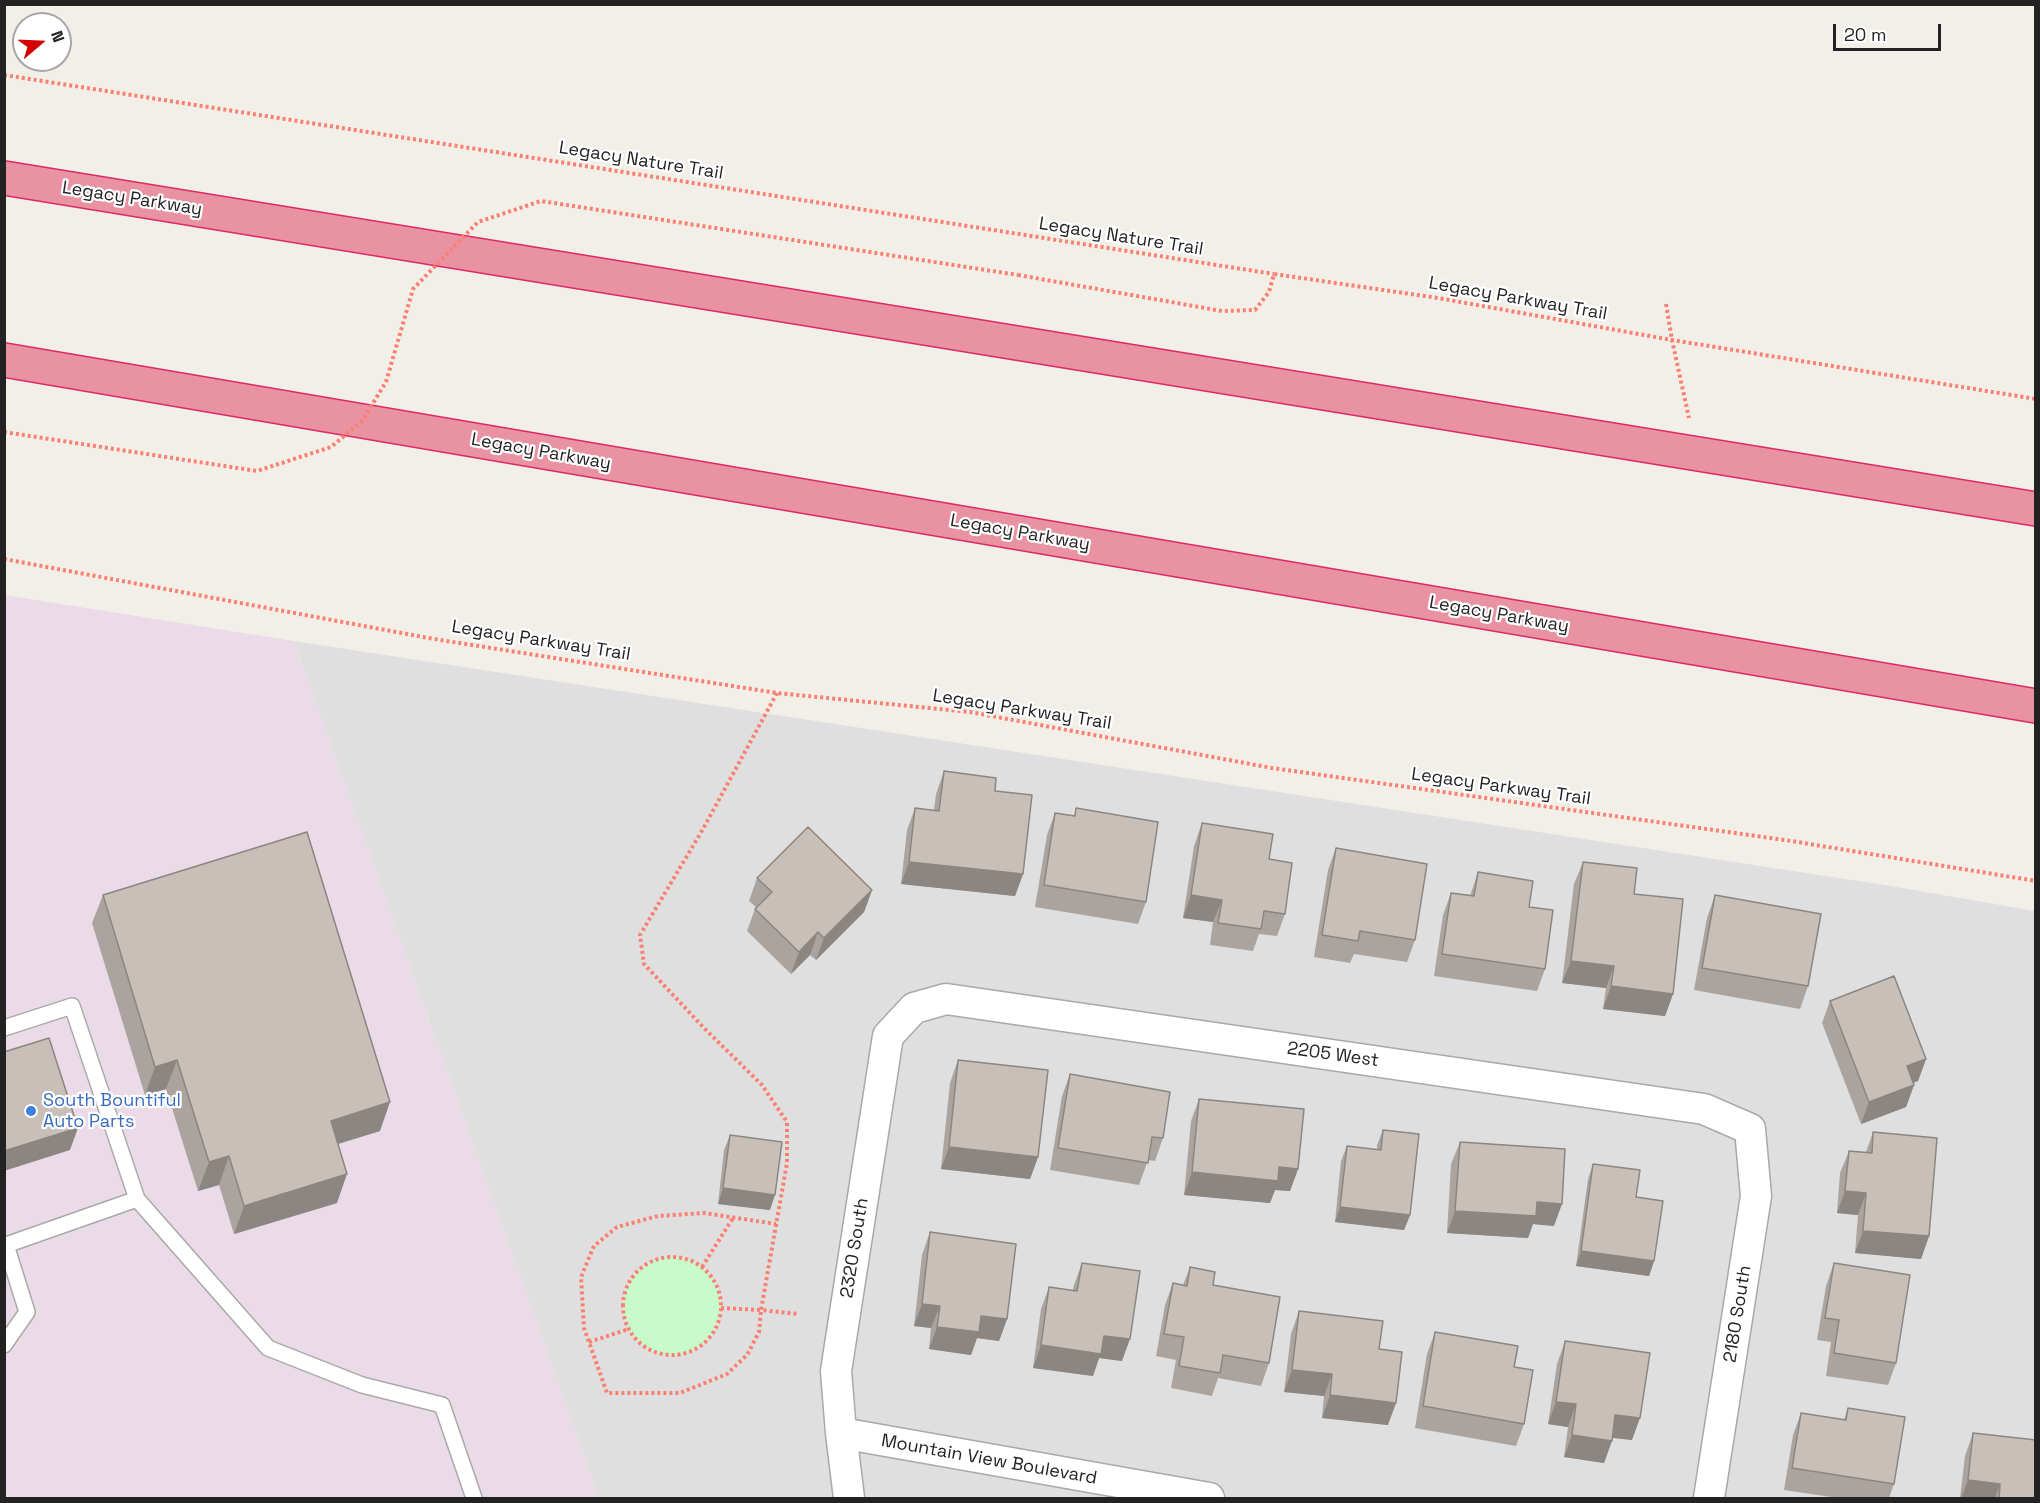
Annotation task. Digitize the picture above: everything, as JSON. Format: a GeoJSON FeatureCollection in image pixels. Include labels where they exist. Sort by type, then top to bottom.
{"type":"FeatureCollection","features":[{"type":"Feature","properties":{"kind":"highway","name":"Legacy Parkway"},"geometry":{"type":"LineString","coordinates":[[4,178],[2036,509]]}},
{"type":"Feature","properties":{"kind":"highway","name":"Legacy Parkway"},"geometry":{"type":"LineString","coordinates":[[4,360],[2036,706]]}},
{"type":"Feature","properties":{"kind":"street","name":"2205 West"},"geometry":{"type":"LineString","coordinates":[[914,1008],[946,999],[958,1000],[1704,1109],[1750,1129]]}},
{"type":"Feature","properties":{"kind":"street","name":"2320 South"},"geometry":{"type":"LineString","coordinates":[[849,1498],[836,1371],[888,1036],[914,1008]]}},
{"type":"Feature","properties":{"kind":"street","name":"2180 South"},"geometry":{"type":"LineString","coordinates":[[1709,1498],[1756,1196],[1750,1129]]}},
{"type":"Feature","properties":{"kind":"street","name":"Mountain View Boulevard"},"geometry":{"type":"LineString","coordinates":[[841,1433],[1209,1498]]}},
{"type":"Feature","properties":{"kind":"lane"},"geometry":{"type":"LineString","coordinates":[[4,1028],[72,1006],[137,1199],[268,1348],[362,1385],[442,1405],[474,1498]]}},
{"type":"Feature","properties":{"kind":"lane"},"geometry":{"type":"LineString","coordinates":[[4,1345],[27,1312],[6,1245],[137,1199]]}},
{"type":"Feature","properties":{"kind":"path","name":"Legacy Nature Trail"},"geometry":{"type":"LineString","coordinates":[[4,75],[1274,274]]}},
{"type":"Feature","properties":{"kind":"path"},"geometry":{"type":"LineString","coordinates":[[4,432],[257,471],[331,447],[362,421],[386,382],[413,288],[478,222],[541,201],[1018,275],[1222,311],[1256,310],[1269,292],[1274,274]]}},
{"type":"Feature","properties":{"kind":"path","name":"Legacy Parkway Trail"},"geometry":{"type":"LineString","coordinates":[[1274,274],[1438,298],[1672,340],[2036,399]]}},
{"type":"Feature","properties":{"kind":"path"},"geometry":{"type":"LineString","coordinates":[[1666,304],[1697,454]]}},
{"type":"Feature","properties":{"kind":"path","name":"Legacy Parkway Trail"},"geometry":{"type":"LineString","coordinates":[[4,559],[434,639],[777,693],[970,712],[1272,768],[1785,840],[2036,881]]}},
{"type":"Feature","properties":{"kind":"path"},"geometry":{"type":"LineString","coordinates":[[777,693],[703,829],[640,935],[644,964],[762,1085],[787,1122],[787,1163],[777,1224],[761,1310],[759,1332],[747,1355],[727,1374],[680,1393],[607,1393],[584,1328],[581,1277],[594,1246],[617,1227],[658,1216],[704,1213],[777,1224]]}},
{"type":"Feature","properties":{"kind":"path"},"geometry":{"type":"LineString","coordinates":[[702,1267],[733,1218]]}},
{"type":"Feature","properties":{"kind":"path"},"geometry":{"type":"LineString","coordinates":[[671,1257],[687,1259],[702,1267],[713,1278],[720,1293],[721,1308],[718,1324],[710,1337],[698,1348],[683,1354],[668,1355],[652,1351],[639,1342],[629,1329],[624,1313],[624,1297],[630,1281],[640,1268],[655,1260],[671,1257]]}},
{"type":"Feature","properties":{"kind":"path"},"geometry":{"type":"LineString","coordinates":[[721,1308],[798,1314]]}},
{"type":"Feature","properties":{"kind":"path"},"geometry":{"type":"LineString","coordinates":[[589,1342],[629,1329]]}},
{"type":"Feature","properties":{"kind":"shaded area"},"geometry":{"type":"Polygon","coordinates":[[[4,595],[294,641],[599,1498],[5,1498],[4,595]]]}},
{"type":"Feature","properties":{"kind":"shaded area"},"geometry":{"type":"Polygon","coordinates":[[[294,641],[1891,886],[2035,911],[2035,1498],[599,1498],[294,641]]]}},
{"type":"Feature","properties":{"kind":"green space"},"geometry":{"type":"Polygon","coordinates":[[[672,1257],[682,1258],[699,1265],[713,1279],[720,1296],[720,1316],[713,1333],[699,1347],[682,1354],[672,1355],[662,1354],[645,1347],[631,1333],[624,1316],[623,1306],[624,1296],[631,1279],[645,1265],[662,1258],[672,1257]]]}},
{"type":"Feature","properties":{"kind":"building"},"geometry":{"type":"Polygon","coordinates":[[[944,771],[996,778],[995,791],[1032,795],[1023,874],[909,862],[915,808],[939,811],[944,771]]]}},
{"type":"Feature","properties":{"kind":"building"},"geometry":{"type":"Polygon","coordinates":[[[1076,808],[1158,822],[1146,902],[1044,885],[1055,813],[1075,816],[1076,808]]]}},
{"type":"Feature","properties":{"kind":"building"},"geometry":{"type":"Polygon","coordinates":[[[1202,823],[1273,834],[1269,859],[1292,863],[1285,914],[1264,911],[1261,929],[1218,923],[1222,900],[1191,895],[1202,823]]]}},
{"type":"Feature","properties":{"kind":"building"},"geometry":{"type":"Polygon","coordinates":[[[808,827],[872,890],[824,938],[818,932],[799,952],[755,909],[772,892],[757,878],[808,827]]]}},
{"type":"Feature","properties":{"kind":"building"},"geometry":{"type":"Polygon","coordinates":[[[307,832],[390,1102],[331,1121],[347,1174],[244,1206],[229,1156],[209,1162],[177,1060],[155,1067],[103,895],[307,832]]]}},
{"type":"Feature","properties":{"kind":"building"},"geometry":{"type":"Polygon","coordinates":[[[1336,848],[1427,864],[1415,940],[1360,931],[1358,941],[1322,935],[1336,848]]]}},
{"type":"Feature","properties":{"kind":"building"},"geometry":{"type":"Polygon","coordinates":[[[1583,862],[1637,868],[1634,894],[1683,899],[1673,994],[1611,986],[1614,966],[1571,961],[1583,862]]]}},
{"type":"Feature","properties":{"kind":"building"},"geometry":{"type":"Polygon","coordinates":[[[1478,872],[1533,881],[1529,907],[1553,910],[1545,969],[1442,954],[1451,893],[1474,896],[1478,872]]]}},
{"type":"Feature","properties":{"kind":"building"},"geometry":{"type":"Polygon","coordinates":[[[1715,895],[1821,914],[1808,986],[1702,968],[1715,895]]]}},
{"type":"Feature","properties":{"kind":"building"},"geometry":{"type":"Polygon","coordinates":[[[1894,976],[1926,1059],[1907,1066],[1914,1085],[1869,1102],[1830,1001],[1894,976]]]}},
{"type":"Feature","properties":{"kind":"building","name":"South Bountiful Auto Parts"},"geometry":{"type":"Polygon","coordinates":[[[49,1038],[78,1128],[4,1151],[4,1052],[49,1038]]]}},
{"type":"Feature","properties":{"kind":"building"},"geometry":{"type":"Polygon","coordinates":[[[958,1060],[1048,1070],[1038,1157],[949,1147],[958,1060]]]}},
{"type":"Feature","properties":{"kind":"building"},"geometry":{"type":"Polygon","coordinates":[[[1070,1074],[1170,1092],[1163,1138],[1152,1137],[1148,1163],[1058,1148],[1070,1074]]]}},
{"type":"Feature","properties":{"kind":"building"},"geometry":{"type":"Polygon","coordinates":[[[1199,1099],[1304,1109],[1298,1169],[1279,1167],[1278,1181],[1192,1172],[1199,1099]]]}},
{"type":"Feature","properties":{"kind":"building"},"geometry":{"type":"Polygon","coordinates":[[[1383,1130],[1419,1134],[1410,1215],[1340,1207],[1347,1146],[1381,1150],[1383,1130]]]}},
{"type":"Feature","properties":{"kind":"building"},"geometry":{"type":"Polygon","coordinates":[[[1873,1132],[1937,1138],[1929,1236],[1863,1231],[1866,1193],[1845,1191],[1849,1151],[1872,1153],[1873,1132]]]}},
{"type":"Feature","properties":{"kind":"building"},"geometry":{"type":"Polygon","coordinates":[[[730,1135],[782,1142],[775,1195],[723,1188],[730,1135]]]}},
{"type":"Feature","properties":{"kind":"building"},"geometry":{"type":"Polygon","coordinates":[[[1460,1142],[1565,1149],[1562,1204],[1537,1202],[1536,1216],[1455,1211],[1460,1142]]]}},
{"type":"Feature","properties":{"kind":"building"},"geometry":{"type":"Polygon","coordinates":[[[1593,1164],[1640,1170],[1636,1197],[1663,1201],[1654,1261],[1581,1251],[1593,1164]]]}},
{"type":"Feature","properties":{"kind":"building"},"geometry":{"type":"Polygon","coordinates":[[[930,1232],[1016,1244],[1007,1319],[981,1316],[979,1332],[937,1327],[940,1306],[922,1304],[930,1232]]]}},
{"type":"Feature","properties":{"kind":"building"},"geometry":{"type":"Polygon","coordinates":[[[1082,1263],[1140,1271],[1130,1339],[1104,1336],[1101,1354],[1041,1345],[1049,1287],[1077,1291],[1082,1263]]]}},
{"type":"Feature","properties":{"kind":"building"},"geometry":{"type":"Polygon","coordinates":[[[1834,1263],[1910,1275],[1896,1363],[1834,1353],[1839,1320],[1825,1318],[1834,1263]]]}},
{"type":"Feature","properties":{"kind":"building"},"geometry":{"type":"Polygon","coordinates":[[[1190,1267],[1215,1272],[1213,1285],[1280,1297],[1269,1363],[1223,1355],[1220,1373],[1179,1366],[1184,1337],[1164,1334],[1173,1283],[1187,1286],[1190,1267]]]}},
{"type":"Feature","properties":{"kind":"building"},"geometry":{"type":"Polygon","coordinates":[[[1299,1311],[1383,1321],[1379,1349],[1402,1352],[1396,1403],[1330,1395],[1332,1374],[1292,1370],[1299,1311]]]}},
{"type":"Feature","properties":{"kind":"building"},"geometry":{"type":"Polygon","coordinates":[[[1435,1332],[1518,1346],[1514,1367],[1533,1370],[1524,1424],[1423,1406],[1435,1332]]]}},
{"type":"Feature","properties":{"kind":"building"},"geometry":{"type":"Polygon","coordinates":[[[1565,1341],[1650,1353],[1640,1418],[1615,1415],[1612,1441],[1572,1435],[1576,1404],[1556,1402],[1565,1341]]]}},
{"type":"Feature","properties":{"kind":"building"},"geometry":{"type":"Polygon","coordinates":[[[1848,1408],[1905,1417],[1894,1484],[1792,1468],[1801,1413],[1846,1420],[1848,1408]]]}},
{"type":"Feature","properties":{"kind":"building"},"geometry":{"type":"Polygon","coordinates":[[[1973,1433],[2036,1440],[2036,1498],[1999,1498],[2000,1484],[1968,1480],[1973,1433]]]}},
{"type":"Feature","properties":{"kind":"place","name":"South Bountiful Auto Parts"},"geometry":{"type":"Point","coordinates":[31,1111]}}]}
